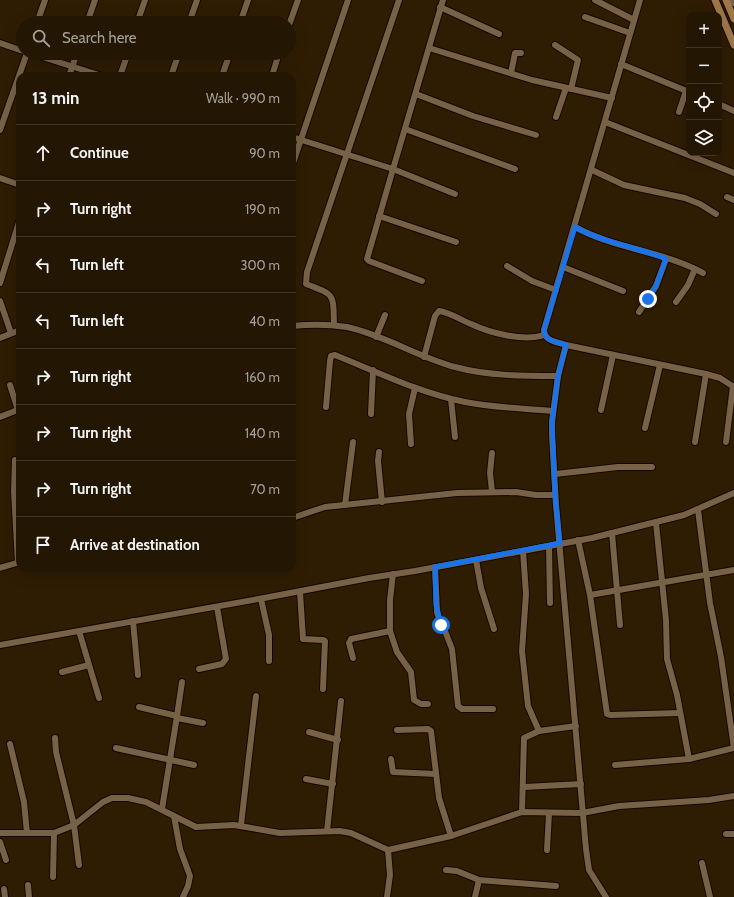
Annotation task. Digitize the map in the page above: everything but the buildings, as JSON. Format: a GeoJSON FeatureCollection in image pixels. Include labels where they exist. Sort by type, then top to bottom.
{"type":"FeatureCollection","features":[{"type":"Feature","properties":{"kind":"main road"},"geometry":{"type":"LineString","coordinates":[[716,0],[734,45]]}},
{"type":"Feature","properties":{"kind":"main road"},"geometry":{"type":"LineString","coordinates":[[727,0],[734,19]]}},
{"type":"Feature","properties":{"kind":"street"},"geometry":{"type":"LineString","coordinates":[[39,16],[45,0]]}},
{"type":"Feature","properties":{"kind":"street"},"geometry":{"type":"LineString","coordinates":[[89,16],[95,0]]}},
{"type":"Feature","properties":{"kind":"street"},"geometry":{"type":"LineString","coordinates":[[139,16],[145,0]]}},
{"type":"Feature","properties":{"kind":"street"},"geometry":{"type":"LineString","coordinates":[[191,16],[197,0]]}},
{"type":"Feature","properties":{"kind":"street"},"geometry":{"type":"LineString","coordinates":[[242,16],[248,0]]}},
{"type":"Feature","properties":{"kind":"street"},"geometry":{"type":"LineString","coordinates":[[292,16],[298,0]]}},
{"type":"Feature","properties":{"kind":"street"},"geometry":{"type":"LineString","coordinates":[[296,154],[348,0]]}},
{"type":"Feature","properties":{"kind":"street"},"geometry":{"type":"LineString","coordinates":[[334,325],[333,298],[328,292],[306,284],[305,281],[399,0]]}},
{"type":"Feature","properties":{"kind":"street"},"geometry":{"type":"LineString","coordinates":[[422,281],[367,259],[443,0]]}},
{"type":"Feature","properties":{"kind":"street"},"geometry":{"type":"LineString","coordinates":[[595,0],[634,20]]}},
{"type":"Feature","properties":{"kind":"street"},"geometry":{"type":"LineString","coordinates":[[640,0],[592,170],[544,330],[544,335],[548,339],[566,345],[720,378],[734,387],[726,442]]}},
{"type":"Feature","properties":{"kind":"street"},"geometry":{"type":"LineString","coordinates":[[727,0],[734,4]]}},
{"type":"Feature","properties":{"kind":"street"},"geometry":{"type":"LineString","coordinates":[[440,7],[499,34]]}},
{"type":"Feature","properties":{"kind":"street"},"geometry":{"type":"LineString","coordinates":[[585,18],[630,33]]}},
{"type":"Feature","properties":{"kind":"street"},"geometry":{"type":"LineString","coordinates":[[0,43],[16,49]]}},
{"type":"Feature","properties":{"kind":"street"},"geometry":{"type":"LineString","coordinates":[[555,45],[578,60],[569,89],[556,117]]}},
{"type":"Feature","properties":{"kind":"street"},"geometry":{"type":"LineString","coordinates":[[429,48],[569,89],[612,98]]}},
{"type":"Feature","properties":{"kind":"street"},"geometry":{"type":"LineString","coordinates":[[512,73],[515,53],[521,53]]}},
{"type":"Feature","properties":{"kind":"street"},"geometry":{"type":"LineString","coordinates":[[22,72],[26,60]]}},
{"type":"Feature","properties":{"kind":"street"},"geometry":{"type":"LineString","coordinates":[[53,60],[90,72]]}},
{"type":"Feature","properties":{"kind":"street"},"geometry":{"type":"LineString","coordinates":[[71,72],[75,60]]}},
{"type":"Feature","properties":{"kind":"street"},"geometry":{"type":"LineString","coordinates":[[121,72],[126,60]]}},
{"type":"Feature","properties":{"kind":"street"},"geometry":{"type":"LineString","coordinates":[[172,72],[177,60]]}},
{"type":"Feature","properties":{"kind":"street"},"geometry":{"type":"LineString","coordinates":[[223,72],[228,60]]}},
{"type":"Feature","properties":{"kind":"street"},"geometry":{"type":"LineString","coordinates":[[273,72],[277,60]]}},
{"type":"Feature","properties":{"kind":"street"},"geometry":{"type":"LineString","coordinates":[[621,64],[686,90]]}},
{"type":"Feature","properties":{"kind":"street"},"geometry":{"type":"LineString","coordinates":[[0,130],[16,88]]}},
{"type":"Feature","properties":{"kind":"street"},"geometry":{"type":"LineString","coordinates":[[416,94],[473,116],[536,135]]}},
{"type":"Feature","properties":{"kind":"street"},"geometry":{"type":"LineString","coordinates":[[679,112],[686,96]]}},
{"type":"Feature","properties":{"kind":"street"},"geometry":{"type":"LineString","coordinates":[[722,105],[734,111]]}},
{"type":"Feature","properties":{"kind":"street"},"geometry":{"type":"LineString","coordinates":[[605,122],[734,173]]}},
{"type":"Feature","properties":{"kind":"street"},"geometry":{"type":"LineString","coordinates":[[405,129],[515,169]]}},
{"type":"Feature","properties":{"kind":"street"},"geometry":{"type":"LineString","coordinates":[[296,138],[393,169],[455,194]]}},
{"type":"Feature","properties":{"kind":"street"},"geometry":{"type":"LineString","coordinates":[[592,170],[624,185],[685,198],[700,204],[716,214]]}},
{"type":"Feature","properties":{"kind":"street"},"geometry":{"type":"LineString","coordinates":[[0,178],[16,184]]}},
{"type":"Feature","properties":{"kind":"street"},"geometry":{"type":"LineString","coordinates":[[727,197],[734,200]]}},
{"type":"Feature","properties":{"kind":"street"},"geometry":{"type":"LineString","coordinates":[[379,216],[456,242]]}},
{"type":"Feature","properties":{"kind":"street"},"geometry":{"type":"LineString","coordinates":[[575,227],[604,241],[648,252],[703,273]]}},
{"type":"Feature","properties":{"kind":"street"},"geometry":{"type":"LineString","coordinates":[[0,283],[16,232]]}},
{"type":"Feature","properties":{"kind":"street"},"geometry":{"type":"LineString","coordinates":[[639,312],[656,286],[666,259]]}},
{"type":"Feature","properties":{"kind":"street"},"geometry":{"type":"LineString","coordinates":[[507,266],[532,281],[556,290]]}},
{"type":"Feature","properties":{"kind":"street"},"geometry":{"type":"LineString","coordinates":[[563,266],[623,291]]}},
{"type":"Feature","properties":{"kind":"street"},"geometry":{"type":"LineString","coordinates":[[676,302],[688,285],[695,269]]}},
{"type":"Feature","properties":{"kind":"street"},"geometry":{"type":"LineString","coordinates":[[0,301],[11,333]]}},
{"type":"Feature","properties":{"kind":"street"},"geometry":{"type":"LineString","coordinates":[[424,357],[435,316],[439,311],[473,325],[519,338],[544,335]]}},
{"type":"Feature","properties":{"kind":"street"},"geometry":{"type":"LineString","coordinates":[[376,337],[385,315]]}},
{"type":"Feature","properties":{"kind":"street"},"geometry":{"type":"LineString","coordinates":[[296,326],[314,324],[334,325],[348,328],[376,337],[424,357],[473,371],[514,375],[558,376]]}},
{"type":"Feature","properties":{"kind":"street"},"geometry":{"type":"LineString","coordinates":[[0,338],[16,331]]}},
{"type":"Feature","properties":{"kind":"street"},"geometry":{"type":"LineString","coordinates":[[566,345],[558,376],[553,411],[552,436],[555,495],[581,784],[582,812],[589,870],[606,897]]}},
{"type":"Feature","properties":{"kind":"street"},"geometry":{"type":"LineString","coordinates":[[326,407],[330,361],[332,355],[373,370],[415,388],[451,399],[491,406],[553,411]]}},
{"type":"Feature","properties":{"kind":"street"},"geometry":{"type":"LineString","coordinates":[[601,410],[613,355]]}},
{"type":"Feature","properties":{"kind":"street"},"geometry":{"type":"LineString","coordinates":[[645,428],[660,365]]}},
{"type":"Feature","properties":{"kind":"street"},"geometry":{"type":"LineString","coordinates":[[371,414],[373,370]]}},
{"type":"Feature","properties":{"kind":"street"},"geometry":{"type":"LineString","coordinates":[[694,442],[706,374]]}},
{"type":"Feature","properties":{"kind":"street"},"geometry":{"type":"LineString","coordinates":[[10,385],[16,402]]}},
{"type":"Feature","properties":{"kind":"street"},"geometry":{"type":"LineString","coordinates":[[411,444],[409,414],[415,388]]}},
{"type":"Feature","properties":{"kind":"street"},"geometry":{"type":"LineString","coordinates":[[451,399],[455,437]]}},
{"type":"Feature","properties":{"kind":"street"},"geometry":{"type":"LineString","coordinates":[[0,417],[16,411]]}},
{"type":"Feature","properties":{"kind":"street"},"geometry":{"type":"LineString","coordinates":[[345,505],[353,442]]}},
{"type":"Feature","properties":{"kind":"street"},"geometry":{"type":"LineString","coordinates":[[379,452],[378,461],[382,502]]}},
{"type":"Feature","properties":{"kind":"street"},"geometry":{"type":"LineString","coordinates":[[492,454],[490,473],[492,491]]}},
{"type":"Feature","properties":{"kind":"street"},"geometry":{"type":"LineString","coordinates":[[15,460],[14,491],[16,519]]}},
{"type":"Feature","properties":{"kind":"street"},"geometry":{"type":"LineString","coordinates":[[555,474],[618,467],[652,468]]}},
{"type":"Feature","properties":{"kind":"street"},"geometry":{"type":"LineString","coordinates":[[296,517],[325,507],[456,493],[492,491],[555,495]]}},
{"type":"Feature","properties":{"kind":"street"},"geometry":{"type":"LineString","coordinates":[[0,645],[476,560],[612,533],[656,523],[698,510],[734,493]]}},
{"type":"Feature","properties":{"kind":"street"},"geometry":{"type":"LineString","coordinates":[[616,765],[689,759],[734,748],[721,657],[706,576],[702,529],[698,510]]}},
{"type":"Feature","properties":{"kind":"street"},"geometry":{"type":"LineString","coordinates":[[656,523],[667,659],[689,759]]}},
{"type":"Feature","properties":{"kind":"street"},"geometry":{"type":"LineString","coordinates":[[612,533],[620,625]]}},
{"type":"Feature","properties":{"kind":"street"},"geometry":{"type":"LineString","coordinates":[[578,540],[590,595],[608,714],[680,713]]}},
{"type":"Feature","properties":{"kind":"street"},"geometry":{"type":"LineString","coordinates":[[549,546],[550,603]]}},
{"type":"Feature","properties":{"kind":"street"},"geometry":{"type":"LineString","coordinates":[[523,551],[526,594],[522,651],[528,706],[539,731]]}},
{"type":"Feature","properties":{"kind":"street"},"geometry":{"type":"LineString","coordinates":[[476,560],[481,588],[494,629]]}},
{"type":"Feature","properties":{"kind":"street"},"geometry":{"type":"LineString","coordinates":[[0,568],[16,563]]}},
{"type":"Feature","properties":{"kind":"street"},"geometry":{"type":"LineString","coordinates":[[435,567],[437,612],[452,649],[458,706],[462,709],[493,709]]}},
{"type":"Feature","properties":{"kind":"street"},"geometry":{"type":"LineString","coordinates":[[590,595],[662,584],[734,570]]}},
{"type":"Feature","properties":{"kind":"street"},"geometry":{"type":"LineString","coordinates":[[393,574],[390,600],[390,630],[397,652],[411,672],[414,700],[421,704],[428,704]]}},
{"type":"Feature","properties":{"kind":"street"},"geometry":{"type":"LineString","coordinates":[[300,592],[303,639],[323,640],[325,642],[323,689]]}},
{"type":"Feature","properties":{"kind":"street"},"geometry":{"type":"LineString","coordinates":[[261,599],[269,635],[269,661]]}},
{"type":"Feature","properties":{"kind":"street"},"geometry":{"type":"LineString","coordinates":[[199,669],[222,664],[226,659],[217,607]]}},
{"type":"Feature","properties":{"kind":"street"},"geometry":{"type":"LineString","coordinates":[[133,622],[138,675]]}},
{"type":"Feature","properties":{"kind":"street"},"geometry":{"type":"LineString","coordinates":[[353,658],[349,643],[351,639],[390,630]]}},
{"type":"Feature","properties":{"kind":"street"},"geometry":{"type":"LineString","coordinates":[[79,631],[99,698]]}},
{"type":"Feature","properties":{"kind":"street"},"geometry":{"type":"LineString","coordinates":[[62,672],[89,665]]}},
{"type":"Feature","properties":{"kind":"street"},"geometry":{"type":"LineString","coordinates":[[162,809],[182,682]]}},
{"type":"Feature","properties":{"kind":"street"},"geometry":{"type":"LineString","coordinates":[[241,825],[256,696]]}},
{"type":"Feature","properties":{"kind":"street"},"geometry":{"type":"LineString","coordinates":[[327,831],[341,701]]}},
{"type":"Feature","properties":{"kind":"street"},"geometry":{"type":"LineString","coordinates":[[139,707],[203,723]]}},
{"type":"Feature","properties":{"kind":"street"},"geometry":{"type":"LineString","coordinates":[[522,812],[524,787],[524,738],[539,731],[576,726]]}},
{"type":"Feature","properties":{"kind":"street"},"geometry":{"type":"LineString","coordinates":[[397,730],[426,729],[431,731],[440,805],[452,836]]}},
{"type":"Feature","properties":{"kind":"street"},"geometry":{"type":"LineString","coordinates":[[309,732],[338,740]]}},
{"type":"Feature","properties":{"kind":"street"},"geometry":{"type":"LineString","coordinates":[[55,738],[56,752],[74,825],[79,865]]}},
{"type":"Feature","properties":{"kind":"street"},"geometry":{"type":"LineString","coordinates":[[10,744],[24,802],[27,833]]}},
{"type":"Feature","properties":{"kind":"street"},"geometry":{"type":"LineString","coordinates":[[116,748],[194,765]]}},
{"type":"Feature","properties":{"kind":"street"},"geometry":{"type":"LineString","coordinates":[[391,759],[393,772],[436,774]]}},
{"type":"Feature","properties":{"kind":"street"},"geometry":{"type":"LineString","coordinates":[[306,779],[333,784]]}},
{"type":"Feature","properties":{"kind":"street"},"geometry":{"type":"LineString","coordinates":[[524,787],[581,784]]}},
{"type":"Feature","properties":{"kind":"street"},"geometry":{"type":"LineString","coordinates":[[0,833],[54,833],[74,825],[103,802],[112,798],[128,798],[146,802],[196,827],[241,825],[280,833],[327,831],[351,833],[388,850],[452,836],[522,812],[549,814],[582,812],[619,806],[710,800],[734,796]]}},
{"type":"Feature","properties":{"kind":"street"},"geometry":{"type":"LineString","coordinates":[[547,850],[549,814]]}},
{"type":"Feature","properties":{"kind":"street"},"geometry":{"type":"LineString","coordinates":[[174,816],[180,849],[190,876],[188,886],[183,897]]}},
{"type":"Feature","properties":{"kind":"street"},"geometry":{"type":"LineString","coordinates":[[53,877],[54,833]]}},
{"type":"Feature","properties":{"kind":"street"},"geometry":{"type":"LineString","coordinates":[[726,834],[734,834]]}},
{"type":"Feature","properties":{"kind":"street"},"geometry":{"type":"LineString","coordinates":[[0,842],[6,860]]}},
{"type":"Feature","properties":{"kind":"street"},"geometry":{"type":"LineString","coordinates":[[387,897],[390,875],[388,850]]}},
{"type":"Feature","properties":{"kind":"street"},"geometry":{"type":"LineString","coordinates":[[702,863],[710,897]]}},
{"type":"Feature","properties":{"kind":"street"},"geometry":{"type":"LineString","coordinates":[[446,870],[462,873],[479,880],[556,886]]}},
{"type":"Feature","properties":{"kind":"street"},"geometry":{"type":"LineString","coordinates":[[476,897],[479,880]]}},
{"type":"Feature","properties":{"kind":"street"},"geometry":{"type":"LineString","coordinates":[[28,885],[29,897]]}},
{"type":"Feature","properties":{"kind":"street"},"geometry":{"type":"LineString","coordinates":[[4,889],[5,897]]}},
{"type":"Feature","properties":{"kind":"route"},"geometry":{"type":"LineString","coordinates":[[441,625],[436,604],[435,567],[560,543],[555,495],[552,422],[558,376],[566,345],[548,339],[544,335],[544,330],[575,227],[592,237],[648,252],[666,259],[656,286],[648,299]]}}]}
